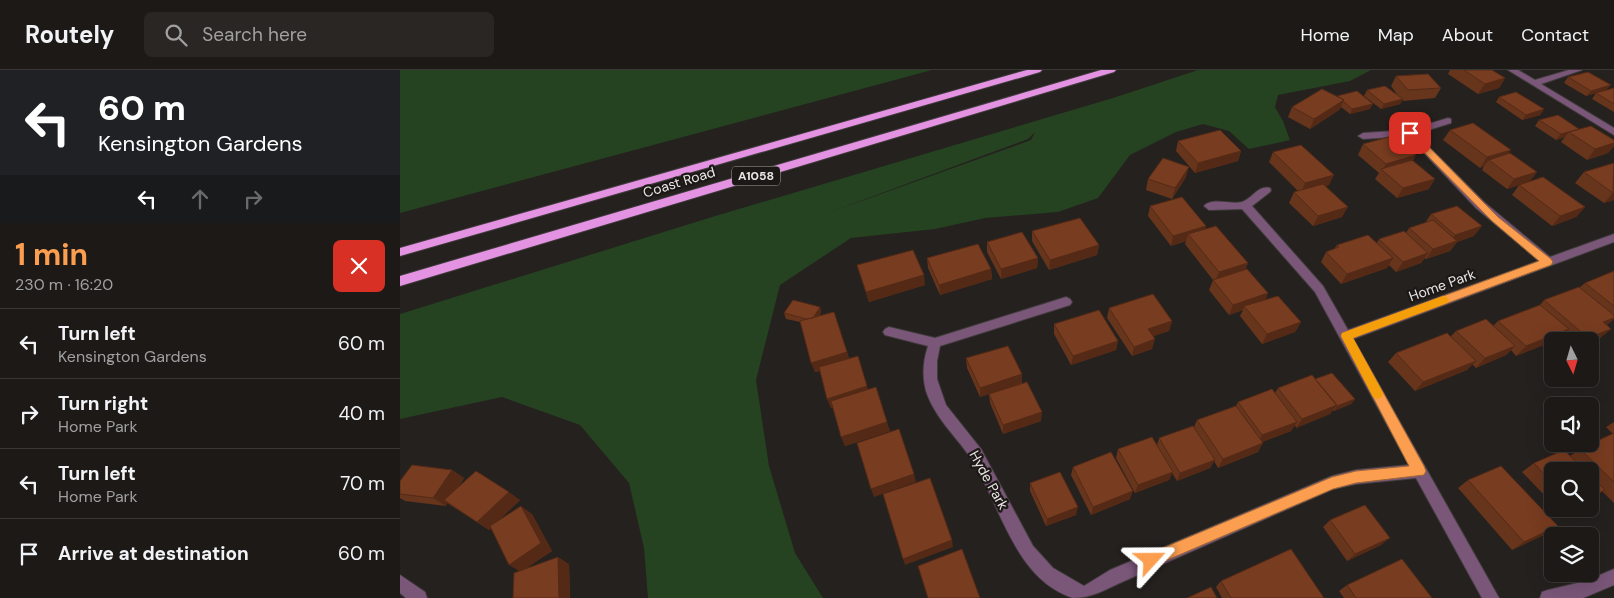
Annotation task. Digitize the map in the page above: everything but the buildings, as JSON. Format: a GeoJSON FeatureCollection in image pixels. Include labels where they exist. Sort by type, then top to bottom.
{"type":"FeatureCollection","features":[{"type":"Feature","properties":{"kind":"highway","name":"Coast Road"},"geometry":{"type":"LineString","coordinates":[[400,252],[1037,70]]}},
{"type":"Feature","properties":{"kind":"highway","name":"Coast Road"},"geometry":{"type":"LineString","coordinates":[[400,281],[1111,70]]}},
{"type":"Feature","properties":{"kind":"street"},"geometry":{"type":"LineString","coordinates":[[1512,70],[1614,132]]}},
{"type":"Feature","properties":{"kind":"street"},"geometry":{"type":"LineString","coordinates":[[1534,83],[1578,70]]}},
{"type":"Feature","properties":{"kind":"street"},"geometry":{"type":"LineString","coordinates":[[1363,136],[1410,133],[1448,121]]}},
{"type":"Feature","properties":{"kind":"street"},"geometry":{"type":"LineString","coordinates":[[1410,133],[1495,219],[1548,262]]}},
{"type":"Feature","properties":{"kind":"street"},"geometry":{"type":"LineString","coordinates":[[1209,206],[1245,206],[1266,190]]}},
{"type":"Feature","properties":{"kind":"street"},"geometry":{"type":"LineString","coordinates":[[1245,206],[1308,274],[1346,336],[1491,598]]}},
{"type":"Feature","properties":{"kind":"street","name":"Home Park"},"geometry":{"type":"LineString","coordinates":[[1346,336],[1614,238]]}},
{"type":"Feature","properties":{"kind":"street"},"geometry":{"type":"LineString","coordinates":[[889,332],[935,343],[1066,302]]}},
{"type":"Feature","properties":{"kind":"street","name":"Hyde Park"},"geometry":{"type":"LineString","coordinates":[[935,343],[929,362],[929,377],[938,407],[976,454],[1018,534],[1037,564],[1050,576],[1084,596],[1116,576],[1332,483],[1356,477],[1419,471]]}},
{"type":"Feature","properties":{"kind":"street"},"geometry":{"type":"LineString","coordinates":[[1548,598],[1587,589],[1614,577]]}},
{"type":"Feature","properties":{"kind":"street"},"geometry":{"type":"LineString","coordinates":[[400,583],[419,598]]}},
{"type":"Feature","properties":{"kind":"green space"},"geometry":{"type":"Polygon","coordinates":[[[400,70],[932,70],[400,213],[400,70]]]}},
{"type":"Feature","properties":{"kind":"green space"},"geometry":{"type":"Polygon","coordinates":[[[1198,70],[1371,70],[1350,81],[1278,95],[1275,107],[1290,140],[1249,149],[1229,131],[1203,124],[1176,132],[1130,155],[1098,198],[1058,212],[985,218],[935,229],[851,238],[780,285],[756,380],[769,466],[795,553],[823,598],[648,598],[644,548],[629,483],[580,425],[502,397],[400,419],[400,314],[712,217],[1113,98],[1198,70]],[[1035,132],[1028,139],[825,214],[1031,140],[1035,132]]]}},
{"type":"Feature","properties":{"kind":"slow traffic"},"geometry":{"type":"LineString","coordinates":[[1377,393],[1346,336],[1443,300]]}},
{"type":"Feature","properties":{"kind":"route"},"geometry":{"type":"LineString","coordinates":[[1151,560],[1332,483],[1377,474],[1419,471],[1346,336],[1548,262],[1512,234],[1480,205],[1410,133]]}}]}
